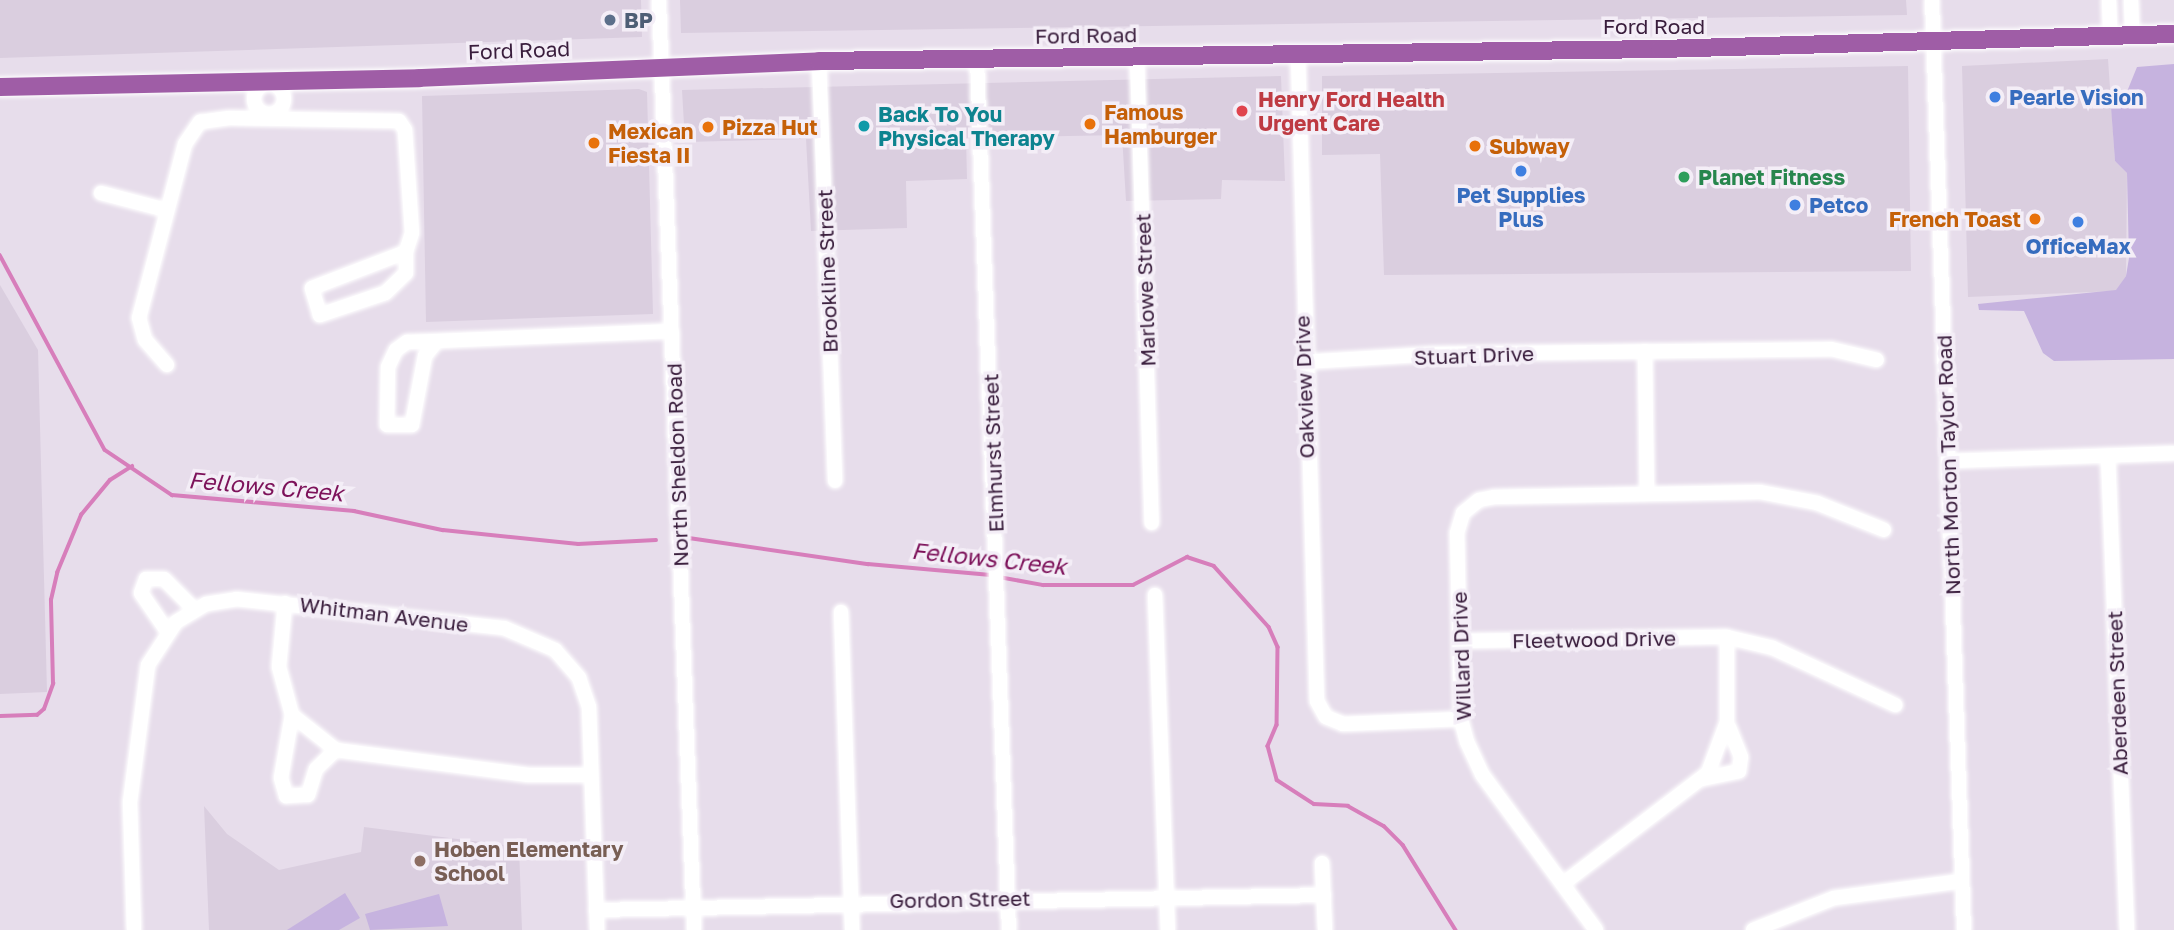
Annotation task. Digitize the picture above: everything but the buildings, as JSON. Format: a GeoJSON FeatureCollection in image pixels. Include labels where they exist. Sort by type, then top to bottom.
{"type":"FeatureCollection","features":[{"type":"Feature","properties":{"kind":"main road","name":"Ford Road"},"geometry":{"type":"LineString","coordinates":[[0,87],[819,61],[1934,44],[2174,34]]}},
{"type":"Feature","properties":{"kind":"street","name":"North Sheldon Road"},"geometry":{"type":"LineString","coordinates":[[659,0],[694,930]]}},
{"type":"Feature","properties":{"kind":"street","name":"North Morton Taylor Road"},"geometry":{"type":"LineString","coordinates":[[1932,0],[1964,930]]}},
{"type":"Feature","properties":{"kind":"street"},"geometry":{"type":"LineString","coordinates":[[2109,0],[2110,37]]}},
{"type":"Feature","properties":{"kind":"street"},"geometry":{"type":"LineString","coordinates":[[2131,0],[2132,36]]}},
{"type":"Feature","properties":{"kind":"street","name":"Oakview Drive"},"geometry":{"type":"LineString","coordinates":[[1298,55],[1304,362],[1316,692],[1326,717],[1343,724],[1461,719]]}},
{"type":"Feature","properties":{"kind":"street","name":"Marlowe Street"},"geometry":{"type":"LineString","coordinates":[[1137,57],[1152,523]]}},
{"type":"Feature","properties":{"kind":"street","name":"Elmhurst Street"},"geometry":{"type":"LineString","coordinates":[[977,60],[1010,930]]}},
{"type":"Feature","properties":{"kind":"street","name":"Brookline Street"},"geometry":{"type":"LineString","coordinates":[[819,61],[835,481]]}},
{"type":"Feature","properties":{"kind":"street"},"geometry":{"type":"LineString","coordinates":[[270,80],[283,101],[269,118],[256,102],[259,88],[270,80]]}},
{"type":"Feature","properties":{"kind":"street"},"geometry":{"type":"LineString","coordinates":[[167,365],[145,340],[139,318],[185,144],[197,125],[269,118],[390,118],[403,124],[412,233],[406,252],[406,273],[385,293],[320,315],[312,288],[406,252]]}},
{"type":"Feature","properties":{"kind":"street"},"geometry":{"type":"LineString","coordinates":[[101,193],[166,210]]}},
{"type":"Feature","properties":{"kind":"street"},"geometry":{"type":"LineString","coordinates":[[437,341],[425,356],[412,425],[387,425],[388,367],[396,350],[407,342],[672,331]]}},
{"type":"Feature","properties":{"kind":"street","name":"Stuart Drive"},"geometry":{"type":"LineString","coordinates":[[1304,362],[1645,351],[1831,349],[1877,360]]}},
{"type":"Feature","properties":{"kind":"street"},"geometry":{"type":"LineString","coordinates":[[1645,351],[1647,494],[1780,494],[1884,530]]}},
{"type":"Feature","properties":{"kind":"street"},"geometry":{"type":"LineString","coordinates":[[1949,461],[2174,453]]}},
{"type":"Feature","properties":{"kind":"street","name":"Aberdeen Street"},"geometry":{"type":"LineString","coordinates":[[2108,456],[2127,930]]}},
{"type":"Feature","properties":{"kind":"street","name":"Willard Drive"},"geometry":{"type":"LineString","coordinates":[[1596,930],[1475,762],[1461,719],[1457,533],[1465,510],[1486,498],[1647,494]]}},
{"type":"Feature","properties":{"kind":"street"},"geometry":{"type":"LineString","coordinates":[[134,930],[130,802],[144,682],[167,631],[141,593],[146,579],[164,579],[194,609]]}},
{"type":"Feature","properties":{"kind":"street"},"geometry":{"type":"LineString","coordinates":[[1155,595],[1168,930]]}},
{"type":"Feature","properties":{"kind":"street","name":"Whitman Avenue"},"geometry":{"type":"LineString","coordinates":[[167,631],[194,609],[236,599],[504,628],[540,639],[565,660],[586,692],[597,930]]}},
{"type":"Feature","properties":{"kind":"street"},"geometry":{"type":"LineString","coordinates":[[285,603],[279,667],[292,715],[281,778],[286,796],[308,795],[316,769],[336,750]]}},
{"type":"Feature","properties":{"kind":"street"},"geometry":{"type":"LineString","coordinates":[[841,612],[852,930]]}},
{"type":"Feature","properties":{"kind":"street"},"geometry":{"type":"LineString","coordinates":[[1563,883],[1702,779],[1717,756],[1727,722],[1727,637]]}},
{"type":"Feature","properties":{"kind":"street","name":"Fleetwood Drive"},"geometry":{"type":"LineString","coordinates":[[1460,641],[1727,637],[1773,648],[1895,705]]}},
{"type":"Feature","properties":{"kind":"street"},"geometry":{"type":"LineString","coordinates":[[292,715],[336,750],[528,775],[591,775]]}},
{"type":"Feature","properties":{"kind":"street"},"geometry":{"type":"LineString","coordinates":[[1702,779],[1735,775],[1742,765],[1727,722]]}},
{"type":"Feature","properties":{"kind":"street"},"geometry":{"type":"LineString","coordinates":[[1322,863],[1325,930]]}},
{"type":"Feature","properties":{"kind":"street"},"geometry":{"type":"LineString","coordinates":[[1753,930],[1834,898],[1962,881]]}},
{"type":"Feature","properties":{"kind":"street","name":"Gordon Street"},"geometry":{"type":"LineString","coordinates":[[596,910],[851,901],[1324,895]]}},
{"type":"Feature","properties":{"kind":"shaded area"},"geometry":{"type":"Polygon","coordinates":[[[0,0],[641,0],[642,37],[0,58],[0,0]]]}},
{"type":"Feature","properties":{"kind":"shaded area"},"geometry":{"type":"Polygon","coordinates":[[[680,0],[1906,0],[1907,15],[681,33],[680,0]]]}},
{"type":"Feature","properties":{"kind":"shaded area"},"geometry":{"type":"Polygon","coordinates":[[[2108,59],[2115,161],[2127,173],[2126,276],[2116,291],[1968,297],[1962,66],[2108,59]]]}},
{"type":"Feature","properties":{"kind":"shaded area"},"geometry":{"type":"Polygon","coordinates":[[[2174,64],[2174,359],[2054,361],[2043,353],[2024,311],[1979,310],[1978,304],[2116,290],[2126,276],[2129,258],[2127,173],[2115,161],[2111,107],[2124,99],[2137,67],[2174,64]]]}},
{"type":"Feature","properties":{"kind":"shaded area"},"geometry":{"type":"Polygon","coordinates":[[[1908,66],[1911,271],[1384,275],[1380,154],[1322,155],[1322,76],[1908,66]]]}},
{"type":"Feature","properties":{"kind":"shaded area"},"geometry":{"type":"Polygon","coordinates":[[[1281,76],[1285,181],[1222,180],[1221,199],[1126,201],[1122,135],[966,138],[967,179],[906,181],[907,228],[811,231],[806,139],[685,142],[682,90],[1281,76]]]}},
{"type":"Feature","properties":{"kind":"shaded area"},"geometry":{"type":"Polygon","coordinates":[[[639,89],[647,92],[653,314],[426,322],[422,96],[639,89]]]}},
{"type":"Feature","properties":{"kind":"shaded area"},"geometry":{"type":"Polygon","coordinates":[[[0,285],[38,350],[47,692],[0,694],[0,285]]]}},
{"type":"Feature","properties":{"kind":"shaded area","name":"Hoben Elementary School"},"geometry":{"type":"Polygon","coordinates":[[[204,806],[227,834],[279,870],[361,852],[364,827],[519,847],[522,930],[209,930],[204,806]]]}},
{"type":"Feature","properties":{"kind":"shaded area"},"geometry":{"type":"Polygon","coordinates":[[[345,893],[360,918],[339,930],[287,930],[345,893]]]}},
{"type":"Feature","properties":{"kind":"shaded area"},"geometry":{"type":"Polygon","coordinates":[[[439,894],[448,926],[370,930],[365,914],[439,894]]]}},
{"type":"Feature","properties":{"kind":"waterway","name":"Fellows Creek"},"geometry":{"type":"LineString","coordinates":[[0,255],[105,450],[172,495],[354,511],[443,530],[578,544],[656,540]]}},
{"type":"Feature","properties":{"kind":"waterway"},"geometry":{"type":"LineString","coordinates":[[0,716],[37,715],[44,709],[53,684],[51,600],[57,573],[81,515],[110,480],[132,466]]}},
{"type":"Feature","properties":{"kind":"waterway","name":"Fellows Creek"},"geometry":{"type":"LineString","coordinates":[[689,538],[868,564],[991,575]]}},
{"type":"Feature","properties":{"kind":"waterway","name":"Fellows Creek"},"geometry":{"type":"LineString","coordinates":[[999,577],[1043,585],[1133,585],[1187,557],[1214,566],[1269,627],[1278,647],[1277,725],[1268,746],[1277,780],[1314,804],[1348,806],[1384,826],[1403,845],[1456,930]]}},
{"type":"Feature","properties":{"kind":"place","name":"BP"},"geometry":{"type":"Point","coordinates":[610,20]}},
{"type":"Feature","properties":{"kind":"place","name":"Pearle Vision"},"geometry":{"type":"Point","coordinates":[1995,97]}},
{"type":"Feature","properties":{"kind":"place","name":"Henry Ford Health Urgent Care"},"geometry":{"type":"Point","coordinates":[1242,111]}},
{"type":"Feature","properties":{"kind":"place","name":"Famous Hamburger"},"geometry":{"type":"Point","coordinates":[1090,124]}},
{"type":"Feature","properties":{"kind":"place","name":"Back To You Physical Therapy"},"geometry":{"type":"Point","coordinates":[864,126]}},
{"type":"Feature","properties":{"kind":"place","name":"Pizza Hut"},"geometry":{"type":"Point","coordinates":[708,127]}},
{"type":"Feature","properties":{"kind":"place","name":"Mexican Fiesta II"},"geometry":{"type":"Point","coordinates":[594,143]}},
{"type":"Feature","properties":{"kind":"place","name":"Subway"},"geometry":{"type":"Point","coordinates":[1475,146]}},
{"type":"Feature","properties":{"kind":"place","name":"Pet Supplies Plus"},"geometry":{"type":"Point","coordinates":[1521,171]}},
{"type":"Feature","properties":{"kind":"place","name":"Planet Fitness"},"geometry":{"type":"Point","coordinates":[1684,177]}},
{"type":"Feature","properties":{"kind":"place","name":"Petco"},"geometry":{"type":"Point","coordinates":[1795,205]}},
{"type":"Feature","properties":{"kind":"place","name":"French Toast"},"geometry":{"type":"Point","coordinates":[2035,219]}},
{"type":"Feature","properties":{"kind":"place","name":"OfficeMax"},"geometry":{"type":"Point","coordinates":[2078,222]}},
{"type":"Feature","properties":{"kind":"place","name":"Hoben Elementary School"},"geometry":{"type":"Point","coordinates":[420,861]}}]}
